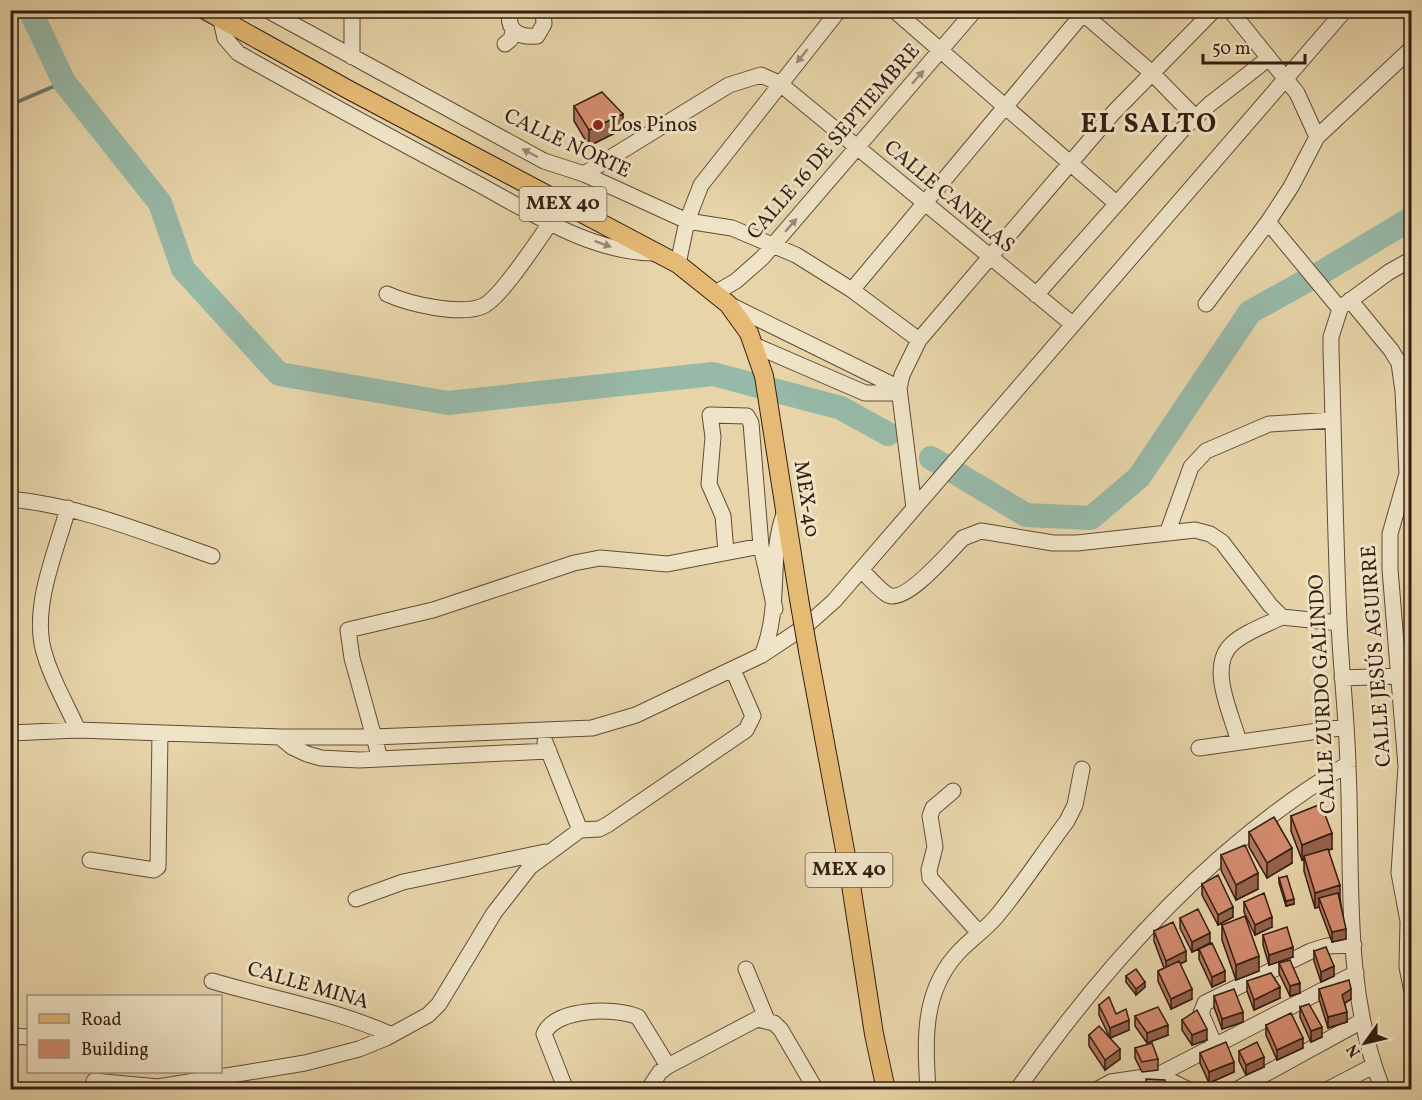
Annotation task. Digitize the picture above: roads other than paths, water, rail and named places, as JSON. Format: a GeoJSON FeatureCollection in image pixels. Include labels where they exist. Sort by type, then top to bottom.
{"type":"FeatureCollection","features":[{"type":"Feature","properties":{"kind":"main road","name":"MEX 40"},"geometry":{"type":"LineString","coordinates":[[205,10],[220,21],[678,264],[723,298],[754,345]]}},
{"type":"Feature","properties":{"kind":"main road","name":"MEX-40"},"geometry":{"type":"LineString","coordinates":[[754,345],[770,406],[799,599],[849,872],[874,1034],[886,1089]]}},
{"type":"Feature","properties":{"kind":"street","name":"CALLE NORTE"},"geometry":{"type":"LineString","coordinates":[[267,10],[544,161],[584,174],[687,221],[732,228],[796,255],[852,290],[919,340]]}},
{"type":"Feature","properties":{"kind":"street"},"geometry":{"type":"LineString","coordinates":[[352,10],[352,57]]}},
{"type":"Feature","properties":{"kind":"street"},"geometry":{"type":"LineString","coordinates":[[510,10],[509,37],[523,38],[537,36],[544,24],[543,10]]}},
{"type":"Feature","properties":{"kind":"street"},"geometry":{"type":"LineString","coordinates":[[678,264],[687,221],[701,185],[779,83],[839,10]]}},
{"type":"Feature","properties":{"kind":"street"},"geometry":{"type":"LineString","coordinates":[[894,10],[1116,203]]}},
{"type":"Feature","properties":{"kind":"street","name":"CALLE 16 DE SEPTIEMBRE"},"geometry":{"type":"LineString","coordinates":[[723,298],[774,244],[975,10]]}},
{"type":"Feature","properties":{"kind":"street"},"geometry":{"type":"LineString","coordinates":[[914,508],[899,388],[902,375],[919,340],[1069,163],[1214,10]]}},
{"type":"Feature","properties":{"kind":"street"},"geometry":{"type":"LineString","coordinates":[[1230,10],[1286,78],[1308,112],[1317,137]]}},
{"type":"Feature","properties":{"kind":"street"},"geometry":{"type":"LineString","coordinates":[[10,734],[78,730],[280,737],[374,737],[592,728],[622,721],[762,655],[807,625],[834,601],[1071,323],[1345,10]]}},
{"type":"Feature","properties":{"kind":"street"},"geometry":{"type":"LineString","coordinates":[[852,290],[1083,12],[1152,73],[1195,117]]}},
{"type":"Feature","properties":{"kind":"street"},"geometry":{"type":"LineString","coordinates":[[220,21],[225,38],[237,53],[551,222],[617,249],[658,253]]}},
{"type":"Feature","properties":{"kind":"street"},"geometry":{"type":"LineString","coordinates":[[1206,304],[1268,222],[1291,187],[1317,137],[1412,48]]}},
{"type":"Feature","properties":{"kind":"street"},"geometry":{"type":"LineString","coordinates":[[1036,295],[1195,117],[1269,58]]}},
{"type":"Feature","properties":{"kind":"street","name":"CALLE CANELAS"},"geometry":{"type":"LineString","coordinates":[[584,174],[735,82],[761,75],[779,83],[1071,323]]}},
{"type":"Feature","properties":{"kind":"street"},"geometry":{"type":"LineString","coordinates":[[387,294],[422,307],[484,306],[501,290],[551,222]]}},
{"type":"Feature","properties":{"kind":"street"},"geometry":{"type":"LineString","coordinates":[[1268,222],[1330,296],[1345,305],[1412,259]]}},
{"type":"Feature","properties":{"kind":"street"},"geometry":{"type":"LineString","coordinates":[[723,298],[899,388]]}},
{"type":"Feature","properties":{"kind":"street","name":"CALLE ZURDO GALINDO"},"geometry":{"type":"LineString","coordinates":[[1345,305],[1331,337],[1339,623],[1348,764],[1354,945],[1362,1022],[1373,1066],[1383,1089]]}},
{"type":"Feature","properties":{"kind":"street","name":"CALLE JESÚS AGUIRRE"},"geometry":{"type":"LineString","coordinates":[[1345,305],[1391,350],[1402,376],[1407,474],[1390,534],[1389,552],[1398,676],[1406,709],[1406,766],[1399,873],[1408,921],[1407,967],[1412,992]]}},
{"type":"Feature","properties":{"kind":"street"},"geometry":{"type":"LineString","coordinates":[[754,345],[865,393],[893,393],[899,388]]}},
{"type":"Feature","properties":{"kind":"street"},"geometry":{"type":"LineString","coordinates":[[726,552],[723,516],[709,484],[713,437],[710,415],[747,416],[751,423],[760,546],[775,609]]}},
{"type":"Feature","properties":{"kind":"street"},"geometry":{"type":"LineString","coordinates":[[1168,531],[1191,467],[1206,451],[1269,424],[1333,420]]}},
{"type":"Feature","properties":{"kind":"street"},"geometry":{"type":"LineString","coordinates":[[10,499],[68,508],[102,517],[212,556]]}},
{"type":"Feature","properties":{"kind":"street"},"geometry":{"type":"LineString","coordinates":[[68,508],[44,596],[41,621],[42,645],[78,730]]}},
{"type":"Feature","properties":{"kind":"street"},"geometry":{"type":"LineString","coordinates":[[762,655],[775,609],[779,536],[785,511]]}},
{"type":"Feature","properties":{"kind":"street"},"geometry":{"type":"LineString","coordinates":[[861,570],[888,595],[896,597],[909,591],[963,538],[972,533],[981,531],[1025,540],[1069,543],[1195,530],[1210,534],[1222,542],[1270,605],[1282,617]]}},
{"type":"Feature","properties":{"kind":"street"},"geometry":{"type":"LineString","coordinates":[[380,759],[352,658],[348,630],[433,610],[545,572],[592,560],[628,559],[667,564],[760,546]]}},
{"type":"Feature","properties":{"kind":"street"},"geometry":{"type":"LineString","coordinates":[[1239,742],[1222,678],[1224,655],[1232,644],[1282,617],[1339,623]]}},
{"type":"Feature","properties":{"kind":"street"},"geometry":{"type":"LineString","coordinates":[[94,1081],[136,1087],[184,1083],[335,1056],[392,1035],[428,1015],[439,1004],[506,896],[530,867],[548,851],[580,830],[590,831],[607,825],[746,730],[753,716],[733,670]]}},
{"type":"Feature","properties":{"kind":"street"},"geometry":{"type":"LineString","coordinates":[[1342,678],[1398,676]]}},
{"type":"Feature","properties":{"kind":"street"},"geometry":{"type":"LineString","coordinates":[[1199,748],[1346,727]]}},
{"type":"Feature","properties":{"kind":"street"},"geometry":{"type":"LineString","coordinates":[[541,731],[580,830]]}},
{"type":"Feature","properties":{"kind":"street"},"geometry":{"type":"LineString","coordinates":[[90,860],[133,868],[154,870],[158,867],[160,733]]}},
{"type":"Feature","properties":{"kind":"street"},"geometry":{"type":"LineString","coordinates":[[448,734],[451,756]]}},
{"type":"Feature","properties":{"kind":"street"},"geometry":{"type":"LineString","coordinates":[[280,737],[292,747],[321,758],[380,759],[549,751]]}},
{"type":"Feature","properties":{"kind":"street"},"geometry":{"type":"LineString","coordinates":[[1017,1089],[1101,979],[1180,896],[1264,819],[1302,791],[1348,764]]}},
{"type":"Feature","properties":{"kind":"street"},"geometry":{"type":"LineString","coordinates":[[928,1089],[925,1038],[929,1007],[948,966],[956,954],[998,914],[1066,821],[1075,805],[1082,769]]}},
{"type":"Feature","properties":{"kind":"street"},"geometry":{"type":"LineString","coordinates":[[953,791],[933,808],[930,816],[935,847],[929,870],[930,878],[979,933]]}},
{"type":"Feature","properties":{"kind":"street"},"geometry":{"type":"LineString","coordinates":[[356,898],[403,882],[548,851]]}},
{"type":"Feature","properties":{"kind":"street"},"geometry":{"type":"LineString","coordinates":[[1215,1046],[1202,1016],[1201,1008],[1210,1000],[1311,951],[1327,946],[1354,945]]}},
{"type":"Feature","properties":{"kind":"street"},"geometry":{"type":"LineString","coordinates":[[746,969],[767,1020],[781,1030],[816,1089]]}},
{"type":"Feature","properties":{"kind":"street"},"geometry":{"type":"LineString","coordinates":[[1096,1089],[1111,1082],[1158,1075],[1356,973]]}},
{"type":"Feature","properties":{"kind":"street","name":"CALLE MINA"},"geometry":{"type":"LineString","coordinates":[[212,981],[272,999],[355,1018],[392,1035]]}},
{"type":"Feature","properties":{"kind":"street"},"geometry":{"type":"LineString","coordinates":[[566,1089],[543,1034],[551,1024],[580,1012],[621,1012],[638,1017],[668,1066]]}},
{"type":"Feature","properties":{"kind":"street"},"geometry":{"type":"LineString","coordinates":[[648,1089],[660,1072],[668,1066],[749,1022],[767,1020]]}},
{"type":"Feature","properties":{"kind":"street"},"geometry":{"type":"LineString","coordinates":[[1240,1089],[1362,1022]]}},
{"type":"Feature","properties":{"kind":"street"},"geometry":{"type":"LineString","coordinates":[[10,1036],[27,1037]]}},
{"type":"Feature","properties":{"kind":"street"},"geometry":{"type":"LineString","coordinates":[[1326,1089],[1373,1066]]}},
{"type":"Feature","properties":{"kind":"street"},"geometry":{"type":"LineString","coordinates":[[1158,1075],[1189,1089]]}},
{"type":"Feature","properties":{"kind":"waterway"},"geometry":{"type":"LineString","coordinates":[[30,10],[64,82],[160,203],[183,269],[279,374],[448,403],[713,374],[841,408],[888,434]]}},
{"type":"Feature","properties":{"kind":"waterway"},"geometry":{"type":"LineString","coordinates":[[10,105],[64,82]]}},
{"type":"Feature","properties":{"kind":"waterway"},"geometry":{"type":"LineString","coordinates":[[931,458],[1026,515],[1091,518],[1139,477],[1250,312],[1412,218]]}},
{"type":"Feature","properties":{"kind":"place","name":"Los Pinos"},"geometry":{"type":"Point","coordinates":[598,125]}},
{"type":"Feature","properties":{"kind":"district","name":"EL SALTO"},"geometry":{"type":"Point","coordinates":[1149,125]}}]}
